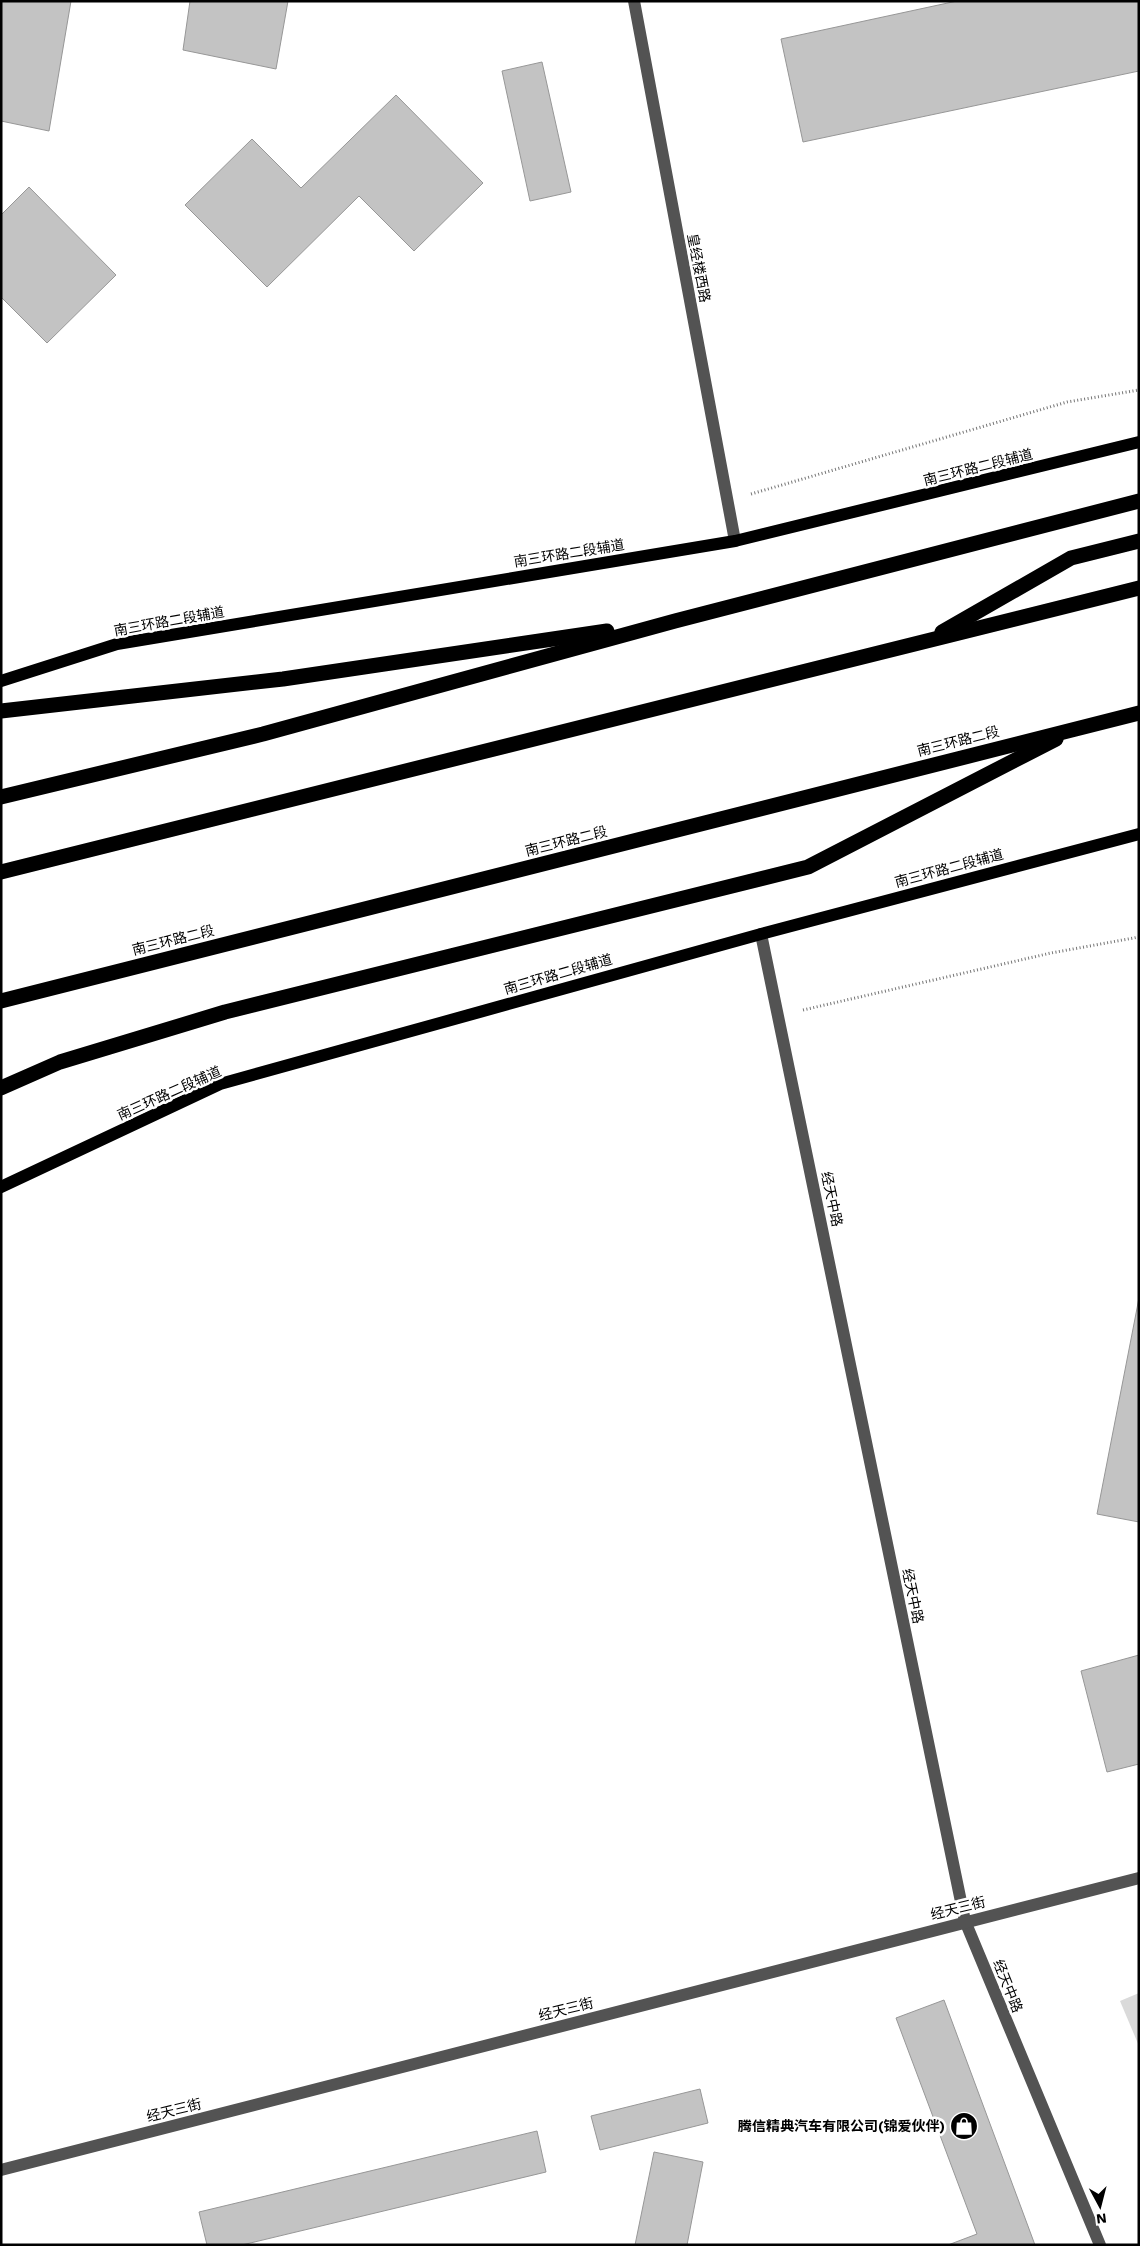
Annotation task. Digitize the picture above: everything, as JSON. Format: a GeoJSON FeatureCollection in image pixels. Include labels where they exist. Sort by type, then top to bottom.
{"type":"FeatureCollection","features":[{"type":"Feature","properties":{"kind":"highway"},"geometry":{"type":"LineString","coordinates":[[1,797],[262,734],[675,621],[1139,502]]}},
{"type":"Feature","properties":{"kind":"highway"},"geometry":{"type":"LineString","coordinates":[[924,642],[1071,558],[1139,541]]}},
{"type":"Feature","properties":{"kind":"highway"},"geometry":{"type":"LineString","coordinates":[[1,872],[1139,588]]}},
{"type":"Feature","properties":{"kind":"highway"},"geometry":{"type":"LineString","coordinates":[[1,711],[284,678],[675,621]]}},
{"type":"Feature","properties":{"kind":"highway","name":"南三环路二段"},"geometry":{"type":"LineString","coordinates":[[1,1000],[1139,713]]}},
{"type":"Feature","properties":{"kind":"highway"},"geometry":{"type":"LineString","coordinates":[[1,1088],[60,1062],[224,1012],[808,867],[1079,727]]}},
{"type":"Feature","properties":{"kind":"main road","name":"南三环路二段辅道"},"geometry":{"type":"LineString","coordinates":[[1,681],[117,644],[735,541],[1139,442]]}},
{"type":"Feature","properties":{"kind":"main road","name":"南三环路二段辅道"},"geometry":{"type":"LineString","coordinates":[[1,1187],[220,1084],[761,934],[1139,834]]}},
{"type":"Feature","properties":{"kind":"street","name":"皇经楼西路"},"geometry":{"type":"LineString","coordinates":[[634,1],[735,541]]}},
{"type":"Feature","properties":{"kind":"street","name":"经天中路"},"geometry":{"type":"LineString","coordinates":[[761,934],[965,1921],[1100,2245]]}},
{"type":"Feature","properties":{"kind":"street","name":"经天三街"},"geometry":{"type":"LineString","coordinates":[[1,2170],[965,1921],[1139,1878]]}},
{"type":"Feature","properties":{"kind":"path"},"geometry":{"type":"LineString","coordinates":[[727,501],[1067,402],[1139,390]]}},
{"type":"Feature","properties":{"kind":"path"},"geometry":{"type":"LineString","coordinates":[[778,1016],[1051,953],[1139,937]]}},
{"type":"Feature","properties":{"kind":"shaded area"},"geometry":{"type":"Polygon","coordinates":[[[1139,1993],[1139,2046],[1120,2001],[1139,1993]]]}},
{"type":"Feature","properties":{"kind":"building"},"geometry":{"type":"Polygon","coordinates":[[[1,1],[71,1],[49,131],[1,121],[1,1]]]}},
{"type":"Feature","properties":{"kind":"building"},"geometry":{"type":"Polygon","coordinates":[[[190,1],[288,1],[276,69],[183,50],[190,1]]]}},
{"type":"Feature","properties":{"kind":"building"},"geometry":{"type":"Polygon","coordinates":[[[957,1],[1139,1],[1139,71],[803,142],[781,39],[957,1]]]}},
{"type":"Feature","properties":{"kind":"building"},"geometry":{"type":"Polygon","coordinates":[[[542,62],[571,192],[530,201],[502,71],[542,62]]]}},
{"type":"Feature","properties":{"kind":"building"},"geometry":{"type":"Polygon","coordinates":[[[396,95],[483,183],[414,251],[359,196],[267,287],[185,205],[252,139],[301,188],[396,95]]]}},
{"type":"Feature","properties":{"kind":"building"},"geometry":{"type":"Polygon","coordinates":[[[29,187],[116,275],[47,343],[1,297],[1,215],[29,187]]]}},
{"type":"Feature","properties":{"kind":"building"},"geometry":{"type":"Polygon","coordinates":[[[1139,1298],[1139,1522],[1097,1514],[1139,1298]]]}},
{"type":"Feature","properties":{"kind":"building"},"geometry":{"type":"Polygon","coordinates":[[[1139,1655],[1139,1764],[1107,1772],[1081,1671],[1139,1655]]]}},
{"type":"Feature","properties":{"kind":"building","name":"腾信精典汽车有限公司(锦爱伙伴)"},"geometry":{"type":"Polygon","coordinates":[[[944,2000],[1035,2245],[948,2245],[977,2234],[896,2018],[944,2000]]]}},
{"type":"Feature","properties":{"kind":"building"},"geometry":{"type":"Polygon","coordinates":[[[700,2089],[708,2123],[600,2150],[591,2116],[700,2089]]]}},
{"type":"Feature","properties":{"kind":"building"},"geometry":{"type":"Polygon","coordinates":[[[537,2131],[546,2172],[242,2245],[207,2245],[199,2212],[537,2131]]]}},
{"type":"Feature","properties":{"kind":"building"},"geometry":{"type":"Polygon","coordinates":[[[654,2152],[703,2162],[687,2245],[635,2245],[654,2152]]]}},
{"type":"Feature","properties":{"kind":"place","name":"腾信精典汽车有限公司(锦爱伙伴)"},"geometry":{"type":"Point","coordinates":[964,2126]}}]}
